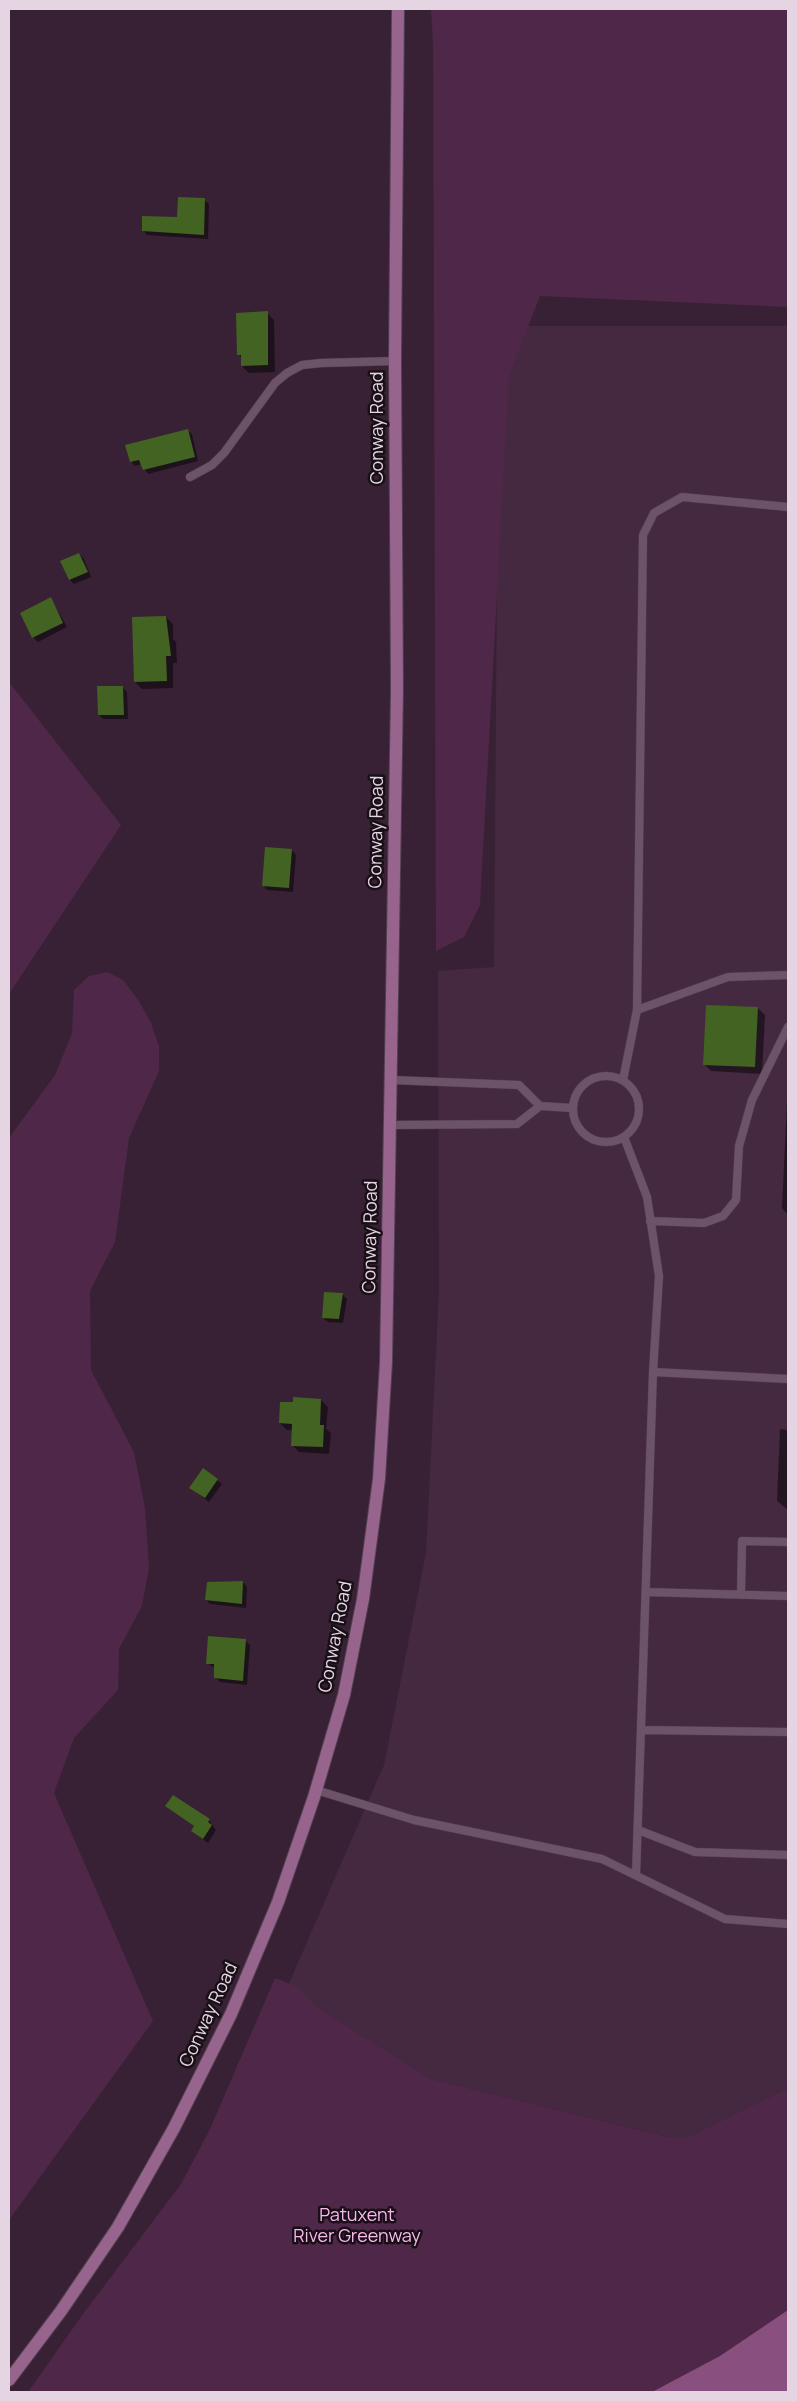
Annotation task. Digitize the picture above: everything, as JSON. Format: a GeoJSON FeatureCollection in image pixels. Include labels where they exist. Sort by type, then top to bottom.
{"type":"FeatureCollection","features":[{"type":"Feature","properties":{"kind":"street","name":"Conway Road"},"geometry":{"type":"LineString","coordinates":[[9,2380],[61,2311],[118,2227],[174,2128],[231,2014],[278,1902],[316,1790],[344,1694],[362,1599],[379,1479],[386,1362],[397,690],[395,362],[398,9]]}},
{"type":"Feature","properties":{"kind":"lane"},"geometry":{"type":"LineString","coordinates":[[190,477],[212,465],[224,453],[275,383],[287,372],[302,365],[320,363],[395,362]]}},
{"type":"Feature","properties":{"kind":"lane"},"geometry":{"type":"LineString","coordinates":[[623,1080],[638,1010],[643,535],[654,513],[682,497],[788,507]]}},
{"type":"Feature","properties":{"kind":"lane"},"geometry":{"type":"LineString","coordinates":[[638,1010],[728,977],[788,975]]}},
{"type":"Feature","properties":{"kind":"lane"},"geometry":{"type":"LineString","coordinates":[[650,1221],[704,1223],[723,1216],[736,1200],[739,1146],[752,1100],[788,1027]]}},
{"type":"Feature","properties":{"kind":"lane"},"geometry":{"type":"LineString","coordinates":[[612,1076],[623,1080],[632,1088],[637,1098],[639,1110],[632,1130],[624,1137],[604,1143],[590,1138],[578,1128],[573,1118],[574,1096],[581,1086],[590,1079],[612,1076]]}},
{"type":"Feature","properties":{"kind":"lane"},"geometry":{"type":"LineString","coordinates":[[391,1080],[518,1085],[540,1106],[572,1108]]}},
{"type":"Feature","properties":{"kind":"lane"},"geometry":{"type":"LineString","coordinates":[[391,1125],[517,1124],[540,1106]]}},
{"type":"Feature","properties":{"kind":"lane"},"geometry":{"type":"LineString","coordinates":[[624,1137],[647,1197],[659,1276],[653,1372],[636,1875]]}},
{"type":"Feature","properties":{"kind":"lane"},"geometry":{"type":"LineString","coordinates":[[653,1372],[788,1379]]}},
{"type":"Feature","properties":{"kind":"lane"},"geometry":{"type":"LineString","coordinates":[[741,1595],[742,1541],[788,1542]]}},
{"type":"Feature","properties":{"kind":"lane"},"geometry":{"type":"LineString","coordinates":[[646,1592],[788,1596]]}},
{"type":"Feature","properties":{"kind":"lane"},"geometry":{"type":"LineString","coordinates":[[641,1730],[788,1732]]}},
{"type":"Feature","properties":{"kind":"lane"},"geometry":{"type":"LineString","coordinates":[[316,1790],[414,1820],[602,1858],[724,1920],[788,1924]]}},
{"type":"Feature","properties":{"kind":"lane"},"geometry":{"type":"LineString","coordinates":[[638,1830],[695,1852],[788,1855]]}},
{"type":"Feature","properties":{"kind":"shaded area"},"geometry":{"type":"Polygon","coordinates":[[[499,326],[788,326],[788,2088],[682,2140],[431,2079],[287,1988],[384,1765],[426,1553],[439,1290],[438,971],[494,967],[499,326]]]}},
{"type":"Feature","properties":{"kind":"shaded area"},"geometry":{"type":"Polygon","coordinates":[[[788,2310],[788,2392],[652,2392],[720,2356],[788,2310]]]}},
{"type":"Feature","properties":{"kind":"green space"},"geometry":{"type":"Polygon","coordinates":[[[431,9],[788,9],[788,307],[540,296],[509,376],[480,905],[464,937],[436,951],[433,42],[431,9]]]}},
{"type":"Feature","properties":{"kind":"green space"},"geometry":{"type":"Polygon","coordinates":[[[9,682],[121,825],[9,994],[9,682]]]}},
{"type":"Feature","properties":{"kind":"green space"},"geometry":{"type":"Polygon","coordinates":[[[107,972],[123,980],[139,1001],[151,1023],[159,1046],[159,1071],[129,1138],[115,1242],[90,1291],[91,1370],[134,1452],[145,1508],[149,1568],[142,1606],[119,1649],[118,1690],[74,1738],[54,1793],[153,2021],[9,2220],[9,1138],[55,1075],[72,1033],[74,990],[89,976],[107,972]]]}},
{"type":"Feature","properties":{"kind":"green space","name":"Patuxent River Greenway"},"geometry":{"type":"Polygon","coordinates":[[[275,1978],[298,1987],[314,2005],[431,2079],[673,2138],[686,2138],[788,2088],[788,2392],[28,2392],[83,2314],[181,2184],[210,2129],[275,1978]]]}},
{"type":"Feature","properties":{"kind":"building"},"geometry":{"type":"Polygon","coordinates":[[[178,197],[205,198],[204,235],[142,231],[142,216],[177,217],[178,197]]]}},
{"type":"Feature","properties":{"kind":"building"},"geometry":{"type":"Polygon","coordinates":[[[268,311],[268,365],[241,366],[241,355],[237,355],[236,313],[268,311]]]}},
{"type":"Feature","properties":{"kind":"building"},"geometry":{"type":"Polygon","coordinates":[[[188,429],[195,457],[143,470],[139,460],[130,462],[125,445],[188,429]]]}},
{"type":"Feature","properties":{"kind":"building"},"geometry":{"type":"Polygon","coordinates":[[[79,553],[88,572],[69,580],[60,561],[79,553]]]}},
{"type":"Feature","properties":{"kind":"building"},"geometry":{"type":"Polygon","coordinates":[[[51,597],[63,623],[32,638],[20,613],[51,597]]]}},
{"type":"Feature","properties":{"kind":"building"},"geometry":{"type":"Polygon","coordinates":[[[166,616],[171,656],[166,656],[167,681],[134,682],[132,617],[166,616]]]}},
{"type":"Feature","properties":{"kind":"building"},"geometry":{"type":"Polygon","coordinates":[[[97,686],[123,686],[124,715],[98,715],[97,686]]]}},
{"type":"Feature","properties":{"kind":"building"},"geometry":{"type":"Polygon","coordinates":[[[265,847],[292,849],[289,888],[262,886],[265,847]]]}},
{"type":"Feature","properties":{"kind":"building"},"geometry":{"type":"Polygon","coordinates":[[[706,1005],[758,1007],[755,1067],[703,1065],[706,1005]]]}},
{"type":"Feature","properties":{"kind":"building"},"geometry":{"type":"Polygon","coordinates":[[[324,1292],[343,1293],[339,1319],[322,1318],[324,1292]]]}},
{"type":"Feature","properties":{"kind":"building"},"geometry":{"type":"Polygon","coordinates":[[[293,1397],[321,1399],[320,1425],[324,1425],[323,1447],[291,1446],[292,1424],[279,1423],[280,1402],[293,1402],[293,1397]]]}},
{"type":"Feature","properties":{"kind":"building"},"geometry":{"type":"Polygon","coordinates":[[[203,1468],[218,1479],[205,1498],[189,1488],[203,1468]]]}},
{"type":"Feature","properties":{"kind":"building"},"geometry":{"type":"Polygon","coordinates":[[[243,1581],[242,1604],[205,1600],[207,1582],[243,1581]]]}},
{"type":"Feature","properties":{"kind":"building"},"geometry":{"type":"Polygon","coordinates":[[[208,1636],[246,1639],[243,1681],[214,1678],[214,1664],[206,1664],[208,1636]]]}},
{"type":"Feature","properties":{"kind":"building"},"geometry":{"type":"Polygon","coordinates":[[[173,1795],[210,1819],[208,1822],[212,1825],[203,1839],[191,1831],[194,1826],[165,1806],[173,1795]]]}}]}
